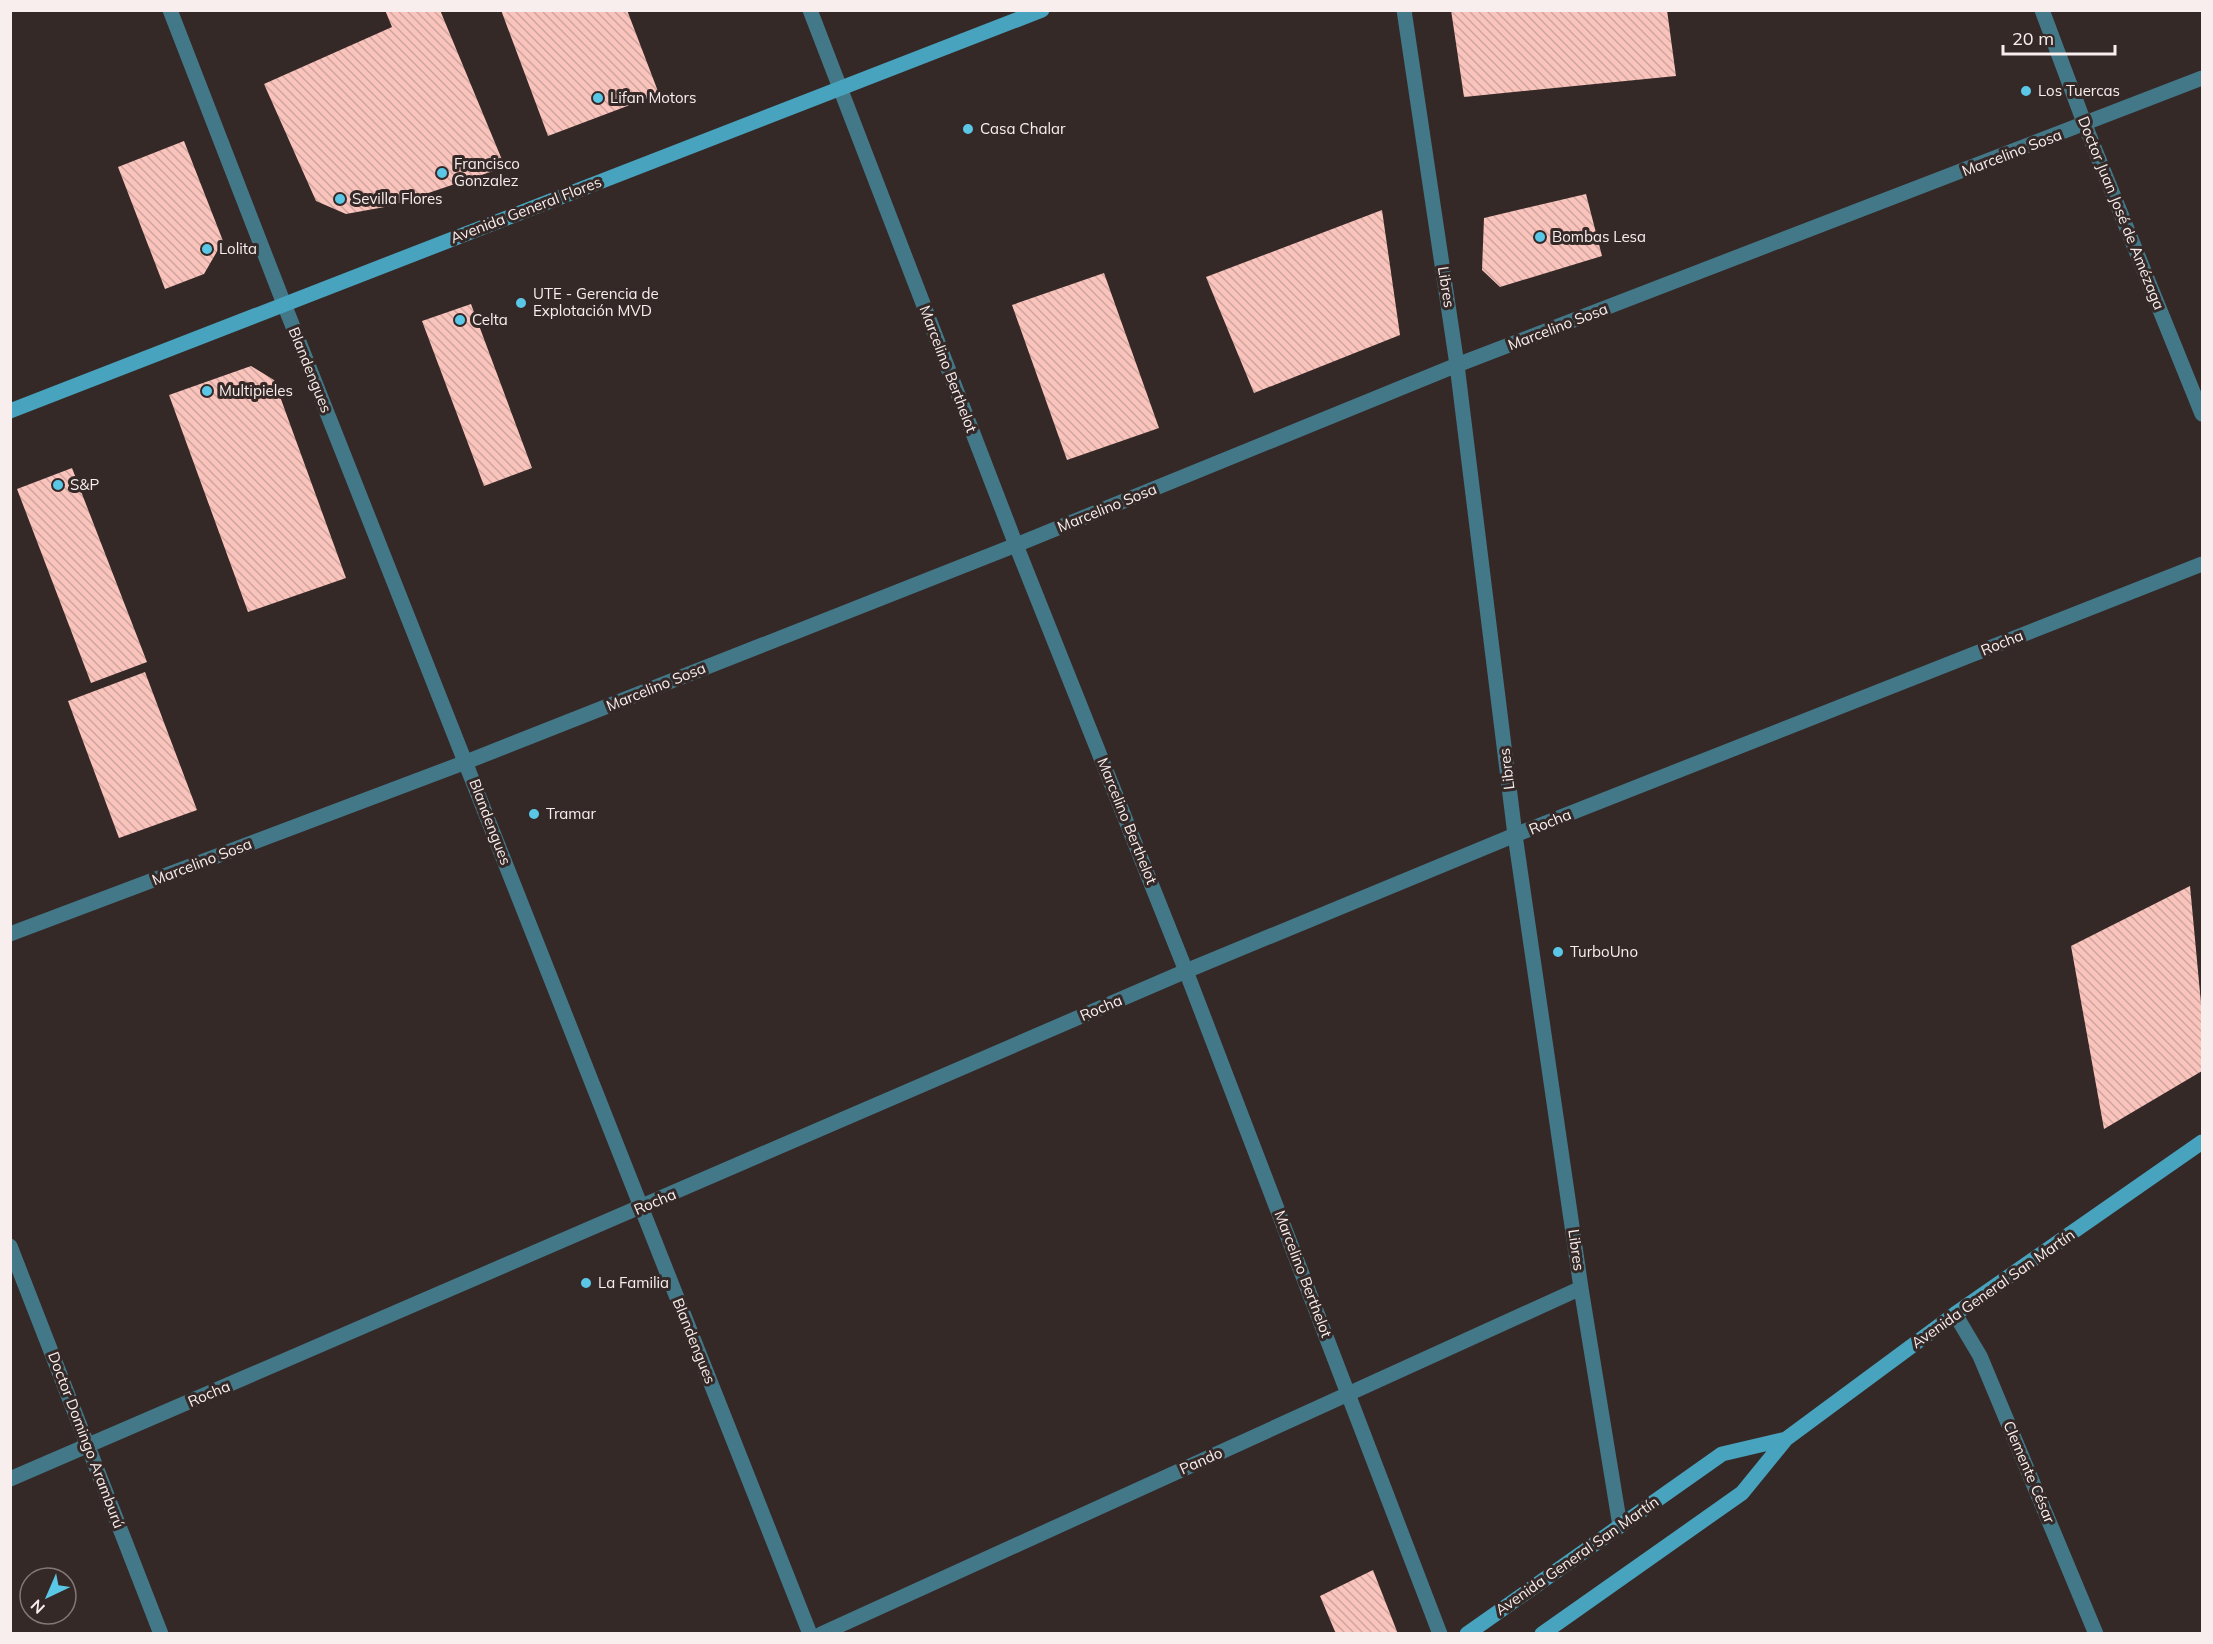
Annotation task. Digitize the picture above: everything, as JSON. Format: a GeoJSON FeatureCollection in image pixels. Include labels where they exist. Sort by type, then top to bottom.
{"type":"FeatureCollection","features":[{"type":"Feature","properties":{"kind":"main road","name":"Avenida General Flores"},"geometry":{"type":"LineString","coordinates":[[10,411],[1042,10]]}},
{"type":"Feature","properties":{"kind":"main road","name":"Avenida General San Martín"},"geometry":{"type":"LineString","coordinates":[[1542,1634],[1556,1628],[1742,1493],[1786,1439],[1955,1314],[2202,1142]]}},
{"type":"Feature","properties":{"kind":"main road","name":"Avenida General San Martín"},"geometry":{"type":"LineString","coordinates":[[1475,1631],[1722,1454],[1786,1439]]}},
{"type":"Feature","properties":{"kind":"street","name":"Blandengues"},"geometry":{"type":"LineString","coordinates":[[170,10],[810,1634]]}},
{"type":"Feature","properties":{"kind":"street","name":"Marcelino Berthelot"},"geometry":{"type":"LineString","coordinates":[[810,10],[1016,545],[1186,971],[1440,1634]]}},
{"type":"Feature","properties":{"kind":"street","name":"Libres"},"geometry":{"type":"LineString","coordinates":[[1404,10],[1457,365],[1515,835],[1581,1288],[1620,1527]]}},
{"type":"Feature","properties":{"kind":"street","name":"Doctor Juan José de Amézaga"},"geometry":{"type":"LineString","coordinates":[[2042,10],[2085,125],[2202,414]]}},
{"type":"Feature","properties":{"kind":"street","name":"Marcelino Sosa"},"geometry":{"type":"LineString","coordinates":[[10,934],[466,762],[1016,545],[1457,365],[2202,78]]}},
{"type":"Feature","properties":{"kind":"street","name":"Rocha"},"geometry":{"type":"LineString","coordinates":[[10,1479],[642,1208],[1186,971],[1515,835],[2202,564]]}},
{"type":"Feature","properties":{"kind":"street","name":"Doctor Domingo Aramburú"},"geometry":{"type":"LineString","coordinates":[[10,1246],[161,1634]]}},
{"type":"Feature","properties":{"kind":"street","name":"Pando"},"geometry":{"type":"LineString","coordinates":[[821,1634],[1581,1288]]}},
{"type":"Feature","properties":{"kind":"street","name":"Clemente César"},"geometry":{"type":"LineString","coordinates":[[1955,1314],[1980,1356],[2091,1629]]}},
{"type":"Feature","properties":{"kind":"building"},"geometry":{"type":"Polygon","coordinates":[[[385,10],[440,10],[505,167],[390,206],[346,214],[316,201],[264,84],[392,27],[385,10]]]}},
{"type":"Feature","properties":{"kind":"building"},"geometry":{"type":"Polygon","coordinates":[[[501,10],[627,10],[659,94],[548,136],[501,10]]]}},
{"type":"Feature","properties":{"kind":"building"},"geometry":{"type":"Polygon","coordinates":[[[1451,10],[1667,10],[1676,76],[1464,97],[1451,10]]]}},
{"type":"Feature","properties":{"kind":"building"},"geometry":{"type":"Polygon","coordinates":[[[184,141],[223,241],[204,274],[165,289],[118,167],[184,141]]]}},
{"type":"Feature","properties":{"kind":"building","name":"Bombas Lesa"},"geometry":{"type":"Polygon","coordinates":[[[1586,194],[1602,256],[1500,287],[1482,270],[1484,218],[1586,194]]]}},
{"type":"Feature","properties":{"kind":"building"},"geometry":{"type":"Polygon","coordinates":[[[1382,210],[1400,335],[1254,393],[1206,277],[1382,210]]]}},
{"type":"Feature","properties":{"kind":"building"},"geometry":{"type":"Polygon","coordinates":[[[1104,273],[1159,428],[1067,460],[1012,305],[1104,273]]]}},
{"type":"Feature","properties":{"kind":"building"},"geometry":{"type":"Polygon","coordinates":[[[471,304],[532,468],[484,486],[422,321],[471,304]]]}},
{"type":"Feature","properties":{"kind":"building"},"geometry":{"type":"Polygon","coordinates":[[[251,366],[274,380],[346,578],[248,612],[169,395],[251,366]]]}},
{"type":"Feature","properties":{"kind":"building"},"geometry":{"type":"Polygon","coordinates":[[[72,468],[147,662],[91,683],[17,489],[72,468]]]}},
{"type":"Feature","properties":{"kind":"building"},"geometry":{"type":"Polygon","coordinates":[[[145,672],[197,810],[119,838],[68,701],[145,672]]]}},
{"type":"Feature","properties":{"kind":"building"},"geometry":{"type":"Polygon","coordinates":[[[2190,886],[2202,1014],[2202,1071],[2104,1129],[2071,946],[2190,886]]]}},
{"type":"Feature","properties":{"kind":"building"},"geometry":{"type":"Polygon","coordinates":[[[1373,1570],[1398,1634],[1336,1634],[1320,1596],[1373,1570]]]}},
{"type":"Feature","properties":{"kind":"place","name":"Los Tuercas"},"geometry":{"type":"Point","coordinates":[2026,91]}},
{"type":"Feature","properties":{"kind":"place","name":"Lifan Motors"},"geometry":{"type":"Point","coordinates":[598,98]}},
{"type":"Feature","properties":{"kind":"place","name":"Casa Chalar"},"geometry":{"type":"Point","coordinates":[968,129]}},
{"type":"Feature","properties":{"kind":"place","name":"Francisco Gonzalez"},"geometry":{"type":"Point","coordinates":[442,173]}},
{"type":"Feature","properties":{"kind":"place","name":"Sevilla Flores"},"geometry":{"type":"Point","coordinates":[340,199]}},
{"type":"Feature","properties":{"kind":"place","name":"Bombas Lesa"},"geometry":{"type":"Point","coordinates":[1540,237]}},
{"type":"Feature","properties":{"kind":"place","name":"Lolita"},"geometry":{"type":"Point","coordinates":[207,249]}},
{"type":"Feature","properties":{"kind":"place","name":"UTE - Gerencia de Explotación MVD"},"geometry":{"type":"Point","coordinates":[521,303]}},
{"type":"Feature","properties":{"kind":"place","name":"Celta"},"geometry":{"type":"Point","coordinates":[460,320]}},
{"type":"Feature","properties":{"kind":"place","name":"Multipieles"},"geometry":{"type":"Point","coordinates":[207,391]}},
{"type":"Feature","properties":{"kind":"place","name":"S&P"},"geometry":{"type":"Point","coordinates":[58,485]}},
{"type":"Feature","properties":{"kind":"place","name":"Tramar"},"geometry":{"type":"Point","coordinates":[534,814]}},
{"type":"Feature","properties":{"kind":"place","name":"TurboUno"},"geometry":{"type":"Point","coordinates":[1558,952]}},
{"type":"Feature","properties":{"kind":"place","name":"La Familia"},"geometry":{"type":"Point","coordinates":[586,1283]}}]}
